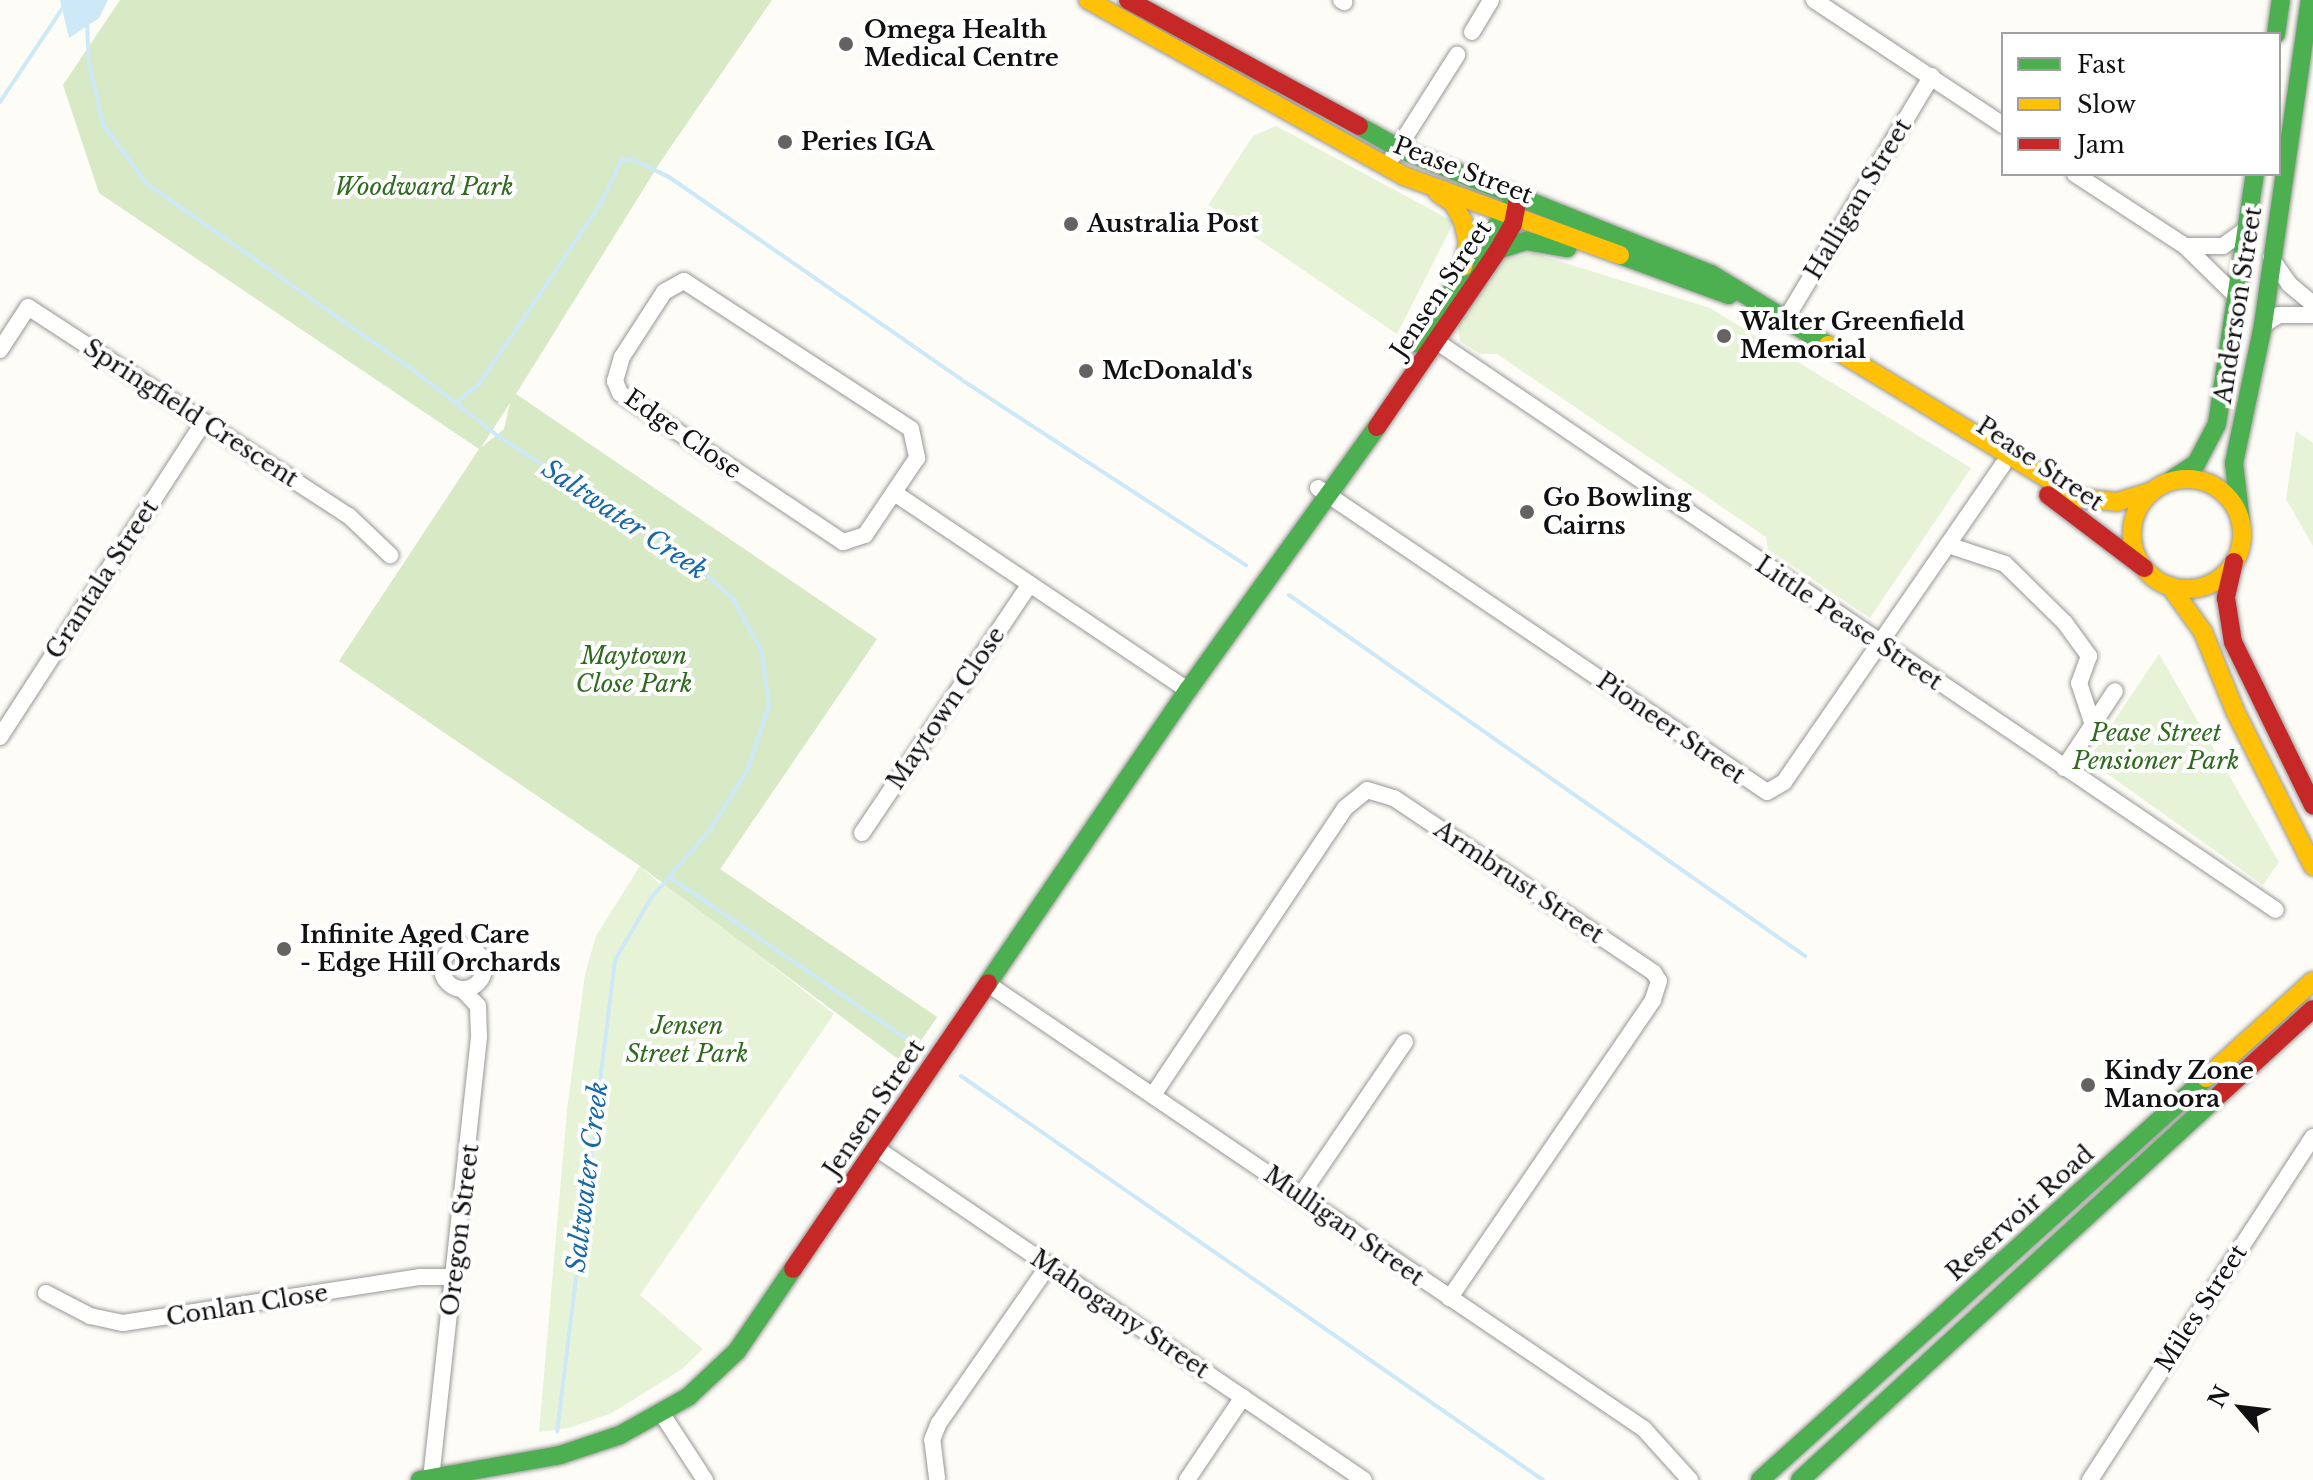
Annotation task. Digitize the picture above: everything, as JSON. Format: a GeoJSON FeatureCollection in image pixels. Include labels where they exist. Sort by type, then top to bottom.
{"type":"FeatureCollection","features":[{"type":"Feature","properties":{"kind":"street","name":"Pease Street"},"geometry":{"type":"LineString","coordinates":[[1088,0],[1387,168],[1429,188],[1512,209],[1688,264],[1869,372],[2006,460],[2144,568]]}},
{"type":"Feature","properties":{"kind":"street","name":"Pease Street"},"geometry":{"type":"LineString","coordinates":[[1128,0],[1512,209],[1623,259],[1753,302]]}},
{"type":"Feature","properties":{"kind":"street"},"geometry":{"type":"LineString","coordinates":[[1472,32],[1491,0]]}},
{"type":"Feature","properties":{"kind":"street"},"geometry":{"type":"LineString","coordinates":[[1814,0],[2001,124]]}},
{"type":"Feature","properties":{"kind":"street"},"geometry":{"type":"LineString","coordinates":[[2276,32],[2281,0]]}},
{"type":"Feature","properties":{"kind":"street","name":"Anderson Street"},"geometry":{"type":"LineString","coordinates":[[2241,523],[2234,463],[2263,325],[2270,257],[2310,0]]}},
{"type":"Feature","properties":{"kind":"street"},"geometry":{"type":"LineString","coordinates":[[1387,168],[1457,55]]}},
{"type":"Feature","properties":{"kind":"street","name":"Halligan Street"},"geometry":{"type":"LineString","coordinates":[[1784,322],[1932,76]]}},
{"type":"Feature","properties":{"kind":"street"},"geometry":{"type":"LineString","coordinates":[[2078,176],[2185,246],[2236,296]]}},
{"type":"Feature","properties":{"kind":"street","name":"Anderson Street"},"geometry":{"type":"LineString","coordinates":[[2160,486],[2196,464],[2215,429],[2255,176]]}},
{"type":"Feature","properties":{"kind":"street"},"geometry":{"type":"LineString","coordinates":[[1429,188],[1453,203],[1463,221],[1468,242],[1462,272]]}},
{"type":"Feature","properties":{"kind":"street","name":"Jensen Street"},"geometry":{"type":"LineString","coordinates":[[426,1479],[587,1448],[662,1414],[709,1381],[737,1351],[1430,337],[1498,250],[1512,209]]}},
{"type":"Feature","properties":{"kind":"street","name":"Jensen Street"},"geometry":{"type":"LineString","coordinates":[[1430,337],[1462,272],[1512,209]]}},
{"type":"Feature","properties":{"kind":"street"},"geometry":{"type":"LineString","coordinates":[[2185,246],[2223,246],[2247,227]]}},
{"type":"Feature","properties":{"kind":"street"},"geometry":{"type":"LineString","coordinates":[[1498,250],[1535,241],[1623,259]]}},
{"type":"Feature","properties":{"kind":"street"},"geometry":{"type":"LineString","coordinates":[[2270,257],[2289,284],[2313,304]]}},
{"type":"Feature","properties":{"kind":"street","name":"Edge Close"},"geometry":{"type":"LineString","coordinates":[[673,283],[695,285],[911,429],[917,458],[896,494],[865,535],[843,542],[620,393],[616,368],[664,292],[673,283]]}},
{"type":"Feature","properties":{"kind":"street","name":"Springfield Crescent"},"geometry":{"type":"LineString","coordinates":[[0,350],[28,307],[354,520],[390,555]]}},
{"type":"Feature","properties":{"kind":"street"},"geometry":{"type":"LineString","coordinates":[[2263,325],[2279,315],[2313,315]]}},
{"type":"Feature","properties":{"kind":"street","name":"Little Pease Street"},"geometry":{"type":"LineString","coordinates":[[1430,337],[2276,910]]}},
{"type":"Feature","properties":{"kind":"street","name":"Grantala Street"},"geometry":{"type":"LineString","coordinates":[[0,737],[204,422]]}},
{"type":"Feature","properties":{"kind":"street","name":"Pease Street"},"geometry":{"type":"LineString","coordinates":[[2006,460],[2090,501],[2124,502],[2160,486]]}},
{"type":"Feature","properties":{"kind":"street","name":"Pioneer Street"},"geometry":{"type":"LineString","coordinates":[[1324,492],[1767,792],[1784,782],[2006,460]]}},
{"type":"Feature","properties":{"kind":"street"},"geometry":{"type":"LineString","coordinates":[[2313,805],[2233,642],[2226,598],[2241,523],[2233,504],[2214,485],[2194,479],[2160,486],[2141,503],[2132,528],[2144,568],[2170,586],[2203,632],[2235,711],[2313,866]]}},
{"type":"Feature","properties":{"kind":"street"},"geometry":{"type":"LineString","coordinates":[[896,494],[1188,690]]}},
{"type":"Feature","properties":{"kind":"street"},"geometry":{"type":"LineString","coordinates":[[1948,545],[2005,564],[2065,623],[2089,656],[2079,683],[2093,725]]}},
{"type":"Feature","properties":{"kind":"street"},"geometry":{"type":"LineString","coordinates":[[2170,586],[2206,585],[2234,562]]}},
{"type":"Feature","properties":{"kind":"street","name":"Maytown Close"},"geometry":{"type":"LineString","coordinates":[[862,833],[1030,584]]}},
{"type":"Feature","properties":{"kind":"street"},"geometry":{"type":"LineString","coordinates":[[2064,768],[2115,691]]}},
{"type":"Feature","properties":{"kind":"street","name":"Armbrust Street"},"geometry":{"type":"LineString","coordinates":[[1153,1095],[1345,808],[1367,790],[1394,798],[1654,973],[1659,981],[1653,1000],[1450,1298]]}},
{"type":"Feature","properties":{"kind":"street"},"geometry":{"type":"LineString","coordinates":[[462,989],[475,985],[484,969],[471,948],[449,951],[442,974],[462,989],[472,995],[480,1014]]}},
{"type":"Feature","properties":{"kind":"street"},"geometry":{"type":"LineString","coordinates":[[2206,1077],[2232,1036],[2311,961]]}},
{"type":"Feature","properties":{"kind":"street","name":"Oregon Street"},"geometry":{"type":"LineString","coordinates":[[426,1479],[471,1141],[484,969]]}},
{"type":"Feature","properties":{"kind":"street","name":"Reservoir Road"},"geometry":{"type":"LineString","coordinates":[[1760,1480],[2313,981]]}},
{"type":"Feature","properties":{"kind":"street","name":"Mulligan Street"},"geometry":{"type":"LineString","coordinates":[[988,984],[1644,1429],[1690,1480]]}},
{"type":"Feature","properties":{"kind":"street","name":"Reservoir Road"},"geometry":{"type":"LineString","coordinates":[[1800,1480],[2313,1009]]}},
{"type":"Feature","properties":{"kind":"street"},"geometry":{"type":"LineString","coordinates":[[1301,1195],[1405,1042]]}},
{"type":"Feature","properties":{"kind":"street","name":"Miles Street"},"geometry":{"type":"LineString","coordinates":[[2090,1480],[2313,1137]]}},
{"type":"Feature","properties":{"kind":"street","name":"Mahogany Street"},"geometry":{"type":"LineString","coordinates":[[876,1148],[1364,1480]]}},
{"type":"Feature","properties":{"kind":"street"},"geometry":{"type":"LineString","coordinates":[[937,1478],[932,1440],[939,1423],[1049,1265]]}},
{"type":"Feature","properties":{"kind":"street","name":"Conlan Close"},"geometry":{"type":"LineString","coordinates":[[46,1293],[90,1316],[123,1323],[420,1277],[453,1277]]}},
{"type":"Feature","properties":{"kind":"street"},"geometry":{"type":"LineString","coordinates":[[1187,1480],[1243,1397]]}},
{"type":"Feature","properties":{"kind":"street"},"geometry":{"type":"LineString","coordinates":[[662,1414],[705,1480]]}},
{"type":"Feature","properties":{"kind":"green space"},"geometry":{"type":"Polygon","coordinates":[[[120,0],[772,0],[661,161],[516,394],[877,639],[720,869],[937,1017],[905,1064],[640,866],[339,661],[479,449],[99,193],[63,85],[120,0]],[[510,403],[482,447],[504,429],[510,403]]]}},
{"type":"Feature","properties":{"kind":"green space"},"geometry":{"type":"Polygon","coordinates":[[[1276,126],[1454,222],[1397,334],[1208,205],[1253,136],[1276,126]]]}},
{"type":"Feature","properties":{"kind":"green space"},"geometry":{"type":"Polygon","coordinates":[[[1533,253],[1710,308],[1971,468],[1870,618],[1768,549],[1766,537],[1497,354],[1480,354],[1460,341],[1458,325],[1503,260],[1533,253]]]}},
{"type":"Feature","properties":{"kind":"green space"},"geometry":{"type":"Polygon","coordinates":[[[2296,431],[2313,443],[2313,546],[2286,499],[2296,431]]]}},
{"type":"Feature","properties":{"kind":"green space","name":"Jensen Street Park"},"geometry":{"type":"Polygon","coordinates":[[[877,639],[720,869],[937,1017],[905,1064],[757,954],[834,1014],[640,1295],[703,1349],[682,1369],[612,1413],[569,1428],[539,1432],[567,1110],[585,974],[596,936],[640,866],[661,885],[877,639]]]}},
{"type":"Feature","properties":{"kind":"green space","name":"Pease Street Pensioner Park"},"geometry":{"type":"Polygon","coordinates":[[[2159,654],[2279,862],[2263,885],[2088,760],[2159,654]]]}},
{"type":"Feature","properties":{"kind":"water"},"geometry":{"type":"Polygon","coordinates":[[[60,0],[108,0],[99,18],[69,38],[60,0]]]}},
{"type":"Feature","properties":{"kind":"waterway"},"geometry":{"type":"LineString","coordinates":[[0,102],[68,0]]}},
{"type":"Feature","properties":{"kind":"waterway","name":"Saltwater Creek"},"geometry":{"type":"LineString","coordinates":[[87,22],[89,64],[103,124],[146,183],[412,369],[498,436],[689,558],[733,599],[761,650],[769,705],[748,769],[710,830],[651,898],[615,960],[557,1431]]}},
{"type":"Feature","properties":{"kind":"waterway"},"geometry":{"type":"LineString","coordinates":[[457,402],[478,385],[503,349],[601,203],[622,159],[634,160],[669,177],[968,384],[1246,565]]}},
{"type":"Feature","properties":{"kind":"waterway"},"geometry":{"type":"LineString","coordinates":[[1289,595],[1805,956]]}},
{"type":"Feature","properties":{"kind":"waterway"},"geometry":{"type":"LineString","coordinates":[[668,876],[916,1045]]}},
{"type":"Feature","properties":{"kind":"waterway"},"geometry":{"type":"LineString","coordinates":[[961,1076],[1543,1480]]}},
{"type":"Feature","properties":{"kind":"traffic: fast"},"geometry":{"type":"LineString","coordinates":[[2276,32],[2281,0]]}},
{"type":"Feature","properties":{"kind":"traffic: fast"},"geometry":{"type":"LineString","coordinates":[[2241,523],[2234,463],[2263,325],[2310,0]]}},
{"type":"Feature","properties":{"kind":"traffic: fast"},"geometry":{"type":"LineString","coordinates":[[1359,126],[1402,150],[1711,274],[1828,345]]}},
{"type":"Feature","properties":{"kind":"traffic: fast"},"geometry":{"type":"LineString","coordinates":[[2171,480],[2196,464],[2217,424],[2255,176]]}},
{"type":"Feature","properties":{"kind":"traffic: fast"},"geometry":{"type":"LineString","coordinates":[[1416,343],[1512,204]]}},
{"type":"Feature","properties":{"kind":"traffic: fast"},"geometry":{"type":"LineString","coordinates":[[1498,250],[1526,241],[1567,248]]}},
{"type":"Feature","properties":{"kind":"traffic: fast"},"geometry":{"type":"LineString","coordinates":[[1620,255],[1729,295]]}},
{"type":"Feature","properties":{"kind":"traffic: fast"},"geometry":{"type":"LineString","coordinates":[[988,983],[1188,690],[1377,427]]}},
{"type":"Feature","properties":{"kind":"traffic: fast"},"geometry":{"type":"LineString","coordinates":[[1760,1480],[2206,1078]]}},
{"type":"Feature","properties":{"kind":"traffic: fast"},"geometry":{"type":"LineString","coordinates":[[1800,1480],[2219,1095]]}},
{"type":"Feature","properties":{"kind":"traffic: fast"},"geometry":{"type":"LineString","coordinates":[[420,1480],[560,1455],[620,1435],[688,1397],[737,1351],[793,1269]]}},
{"type":"Feature","properties":{"kind":"traffic: slow"},"geometry":{"type":"LineString","coordinates":[[1088,0],[1404,176],[1620,255]]}},
{"type":"Feature","properties":{"kind":"traffic: slow"},"geometry":{"type":"LineString","coordinates":[[1438,193],[1453,203],[1463,221],[1468,242],[1463,267]]}},
{"type":"Feature","properties":{"kind":"traffic: slow"},"geometry":{"type":"LineString","coordinates":[[1828,345],[2080,498],[2117,502],[2153,491]]}},
{"type":"Feature","properties":{"kind":"traffic: slow"},"geometry":{"type":"LineString","coordinates":[[2187,479],[2208,483],[2226,495],[2238,513],[2242,534],[2238,555],[2226,573],[2208,585],[2187,589],[2166,585],[2148,573],[2136,555],[2132,534],[2136,513],[2148,495],[2166,483],[2187,479]]}},
{"type":"Feature","properties":{"kind":"traffic: slow"},"geometry":{"type":"LineString","coordinates":[[2170,586],[2203,632],[2235,711],[2313,866]]}},
{"type":"Feature","properties":{"kind":"traffic: slow"},"geometry":{"type":"LineString","coordinates":[[2206,1078],[2313,981]]}},
{"type":"Feature","properties":{"kind":"traffic: jam"},"geometry":{"type":"LineString","coordinates":[[1128,0],[1359,126]]}},
{"type":"Feature","properties":{"kind":"traffic: jam"},"geometry":{"type":"LineString","coordinates":[[1377,427],[1498,250],[1513,224],[1518,198]]}},
{"type":"Feature","properties":{"kind":"traffic: jam"},"geometry":{"type":"LineString","coordinates":[[2048,495],[2144,568]]}},
{"type":"Feature","properties":{"kind":"traffic: jam"},"geometry":{"type":"LineString","coordinates":[[2234,562],[2226,598],[2233,642],[2313,805]]}},
{"type":"Feature","properties":{"kind":"traffic: jam"},"geometry":{"type":"LineString","coordinates":[[793,1269],[988,983]]}},
{"type":"Feature","properties":{"kind":"traffic: jam"},"geometry":{"type":"LineString","coordinates":[[2219,1095],[2313,1009]]}},
{"type":"Feature","properties":{"kind":"place","name":"Omega Health Medical Centre"},"geometry":{"type":"Point","coordinates":[846,44]}},
{"type":"Feature","properties":{"kind":"place","name":"Peries IGA"},"geometry":{"type":"Point","coordinates":[785,142]}},
{"type":"Feature","properties":{"kind":"place","name":"Australia Post"},"geometry":{"type":"Point","coordinates":[1071,224]}},
{"type":"Feature","properties":{"kind":"place","name":"Walter Greenfield Memorial"},"geometry":{"type":"Point","coordinates":[1724,336]}},
{"type":"Feature","properties":{"kind":"place","name":"McDonald's"},"geometry":{"type":"Point","coordinates":[1086,371]}},
{"type":"Feature","properties":{"kind":"place","name":"Go Bowling Cairns"},"geometry":{"type":"Point","coordinates":[1527,512]}},
{"type":"Feature","properties":{"kind":"place","name":"Infinite Aged Care - Edge Hill Orchards"},"geometry":{"type":"Point","coordinates":[284,949]}},
{"type":"Feature","properties":{"kind":"place","name":"Kindy Zone Manoora"},"geometry":{"type":"Point","coordinates":[2088,1085]}},
{"type":"Feature","properties":{"kind":"park label","name":"Woodward Park"},"geometry":{"type":"Point","coordinates":[424,187]}},
{"type":"Feature","properties":{"kind":"park label","name":"Maytown Close Park"},"geometry":{"type":"Point","coordinates":[634,670]}}]}
